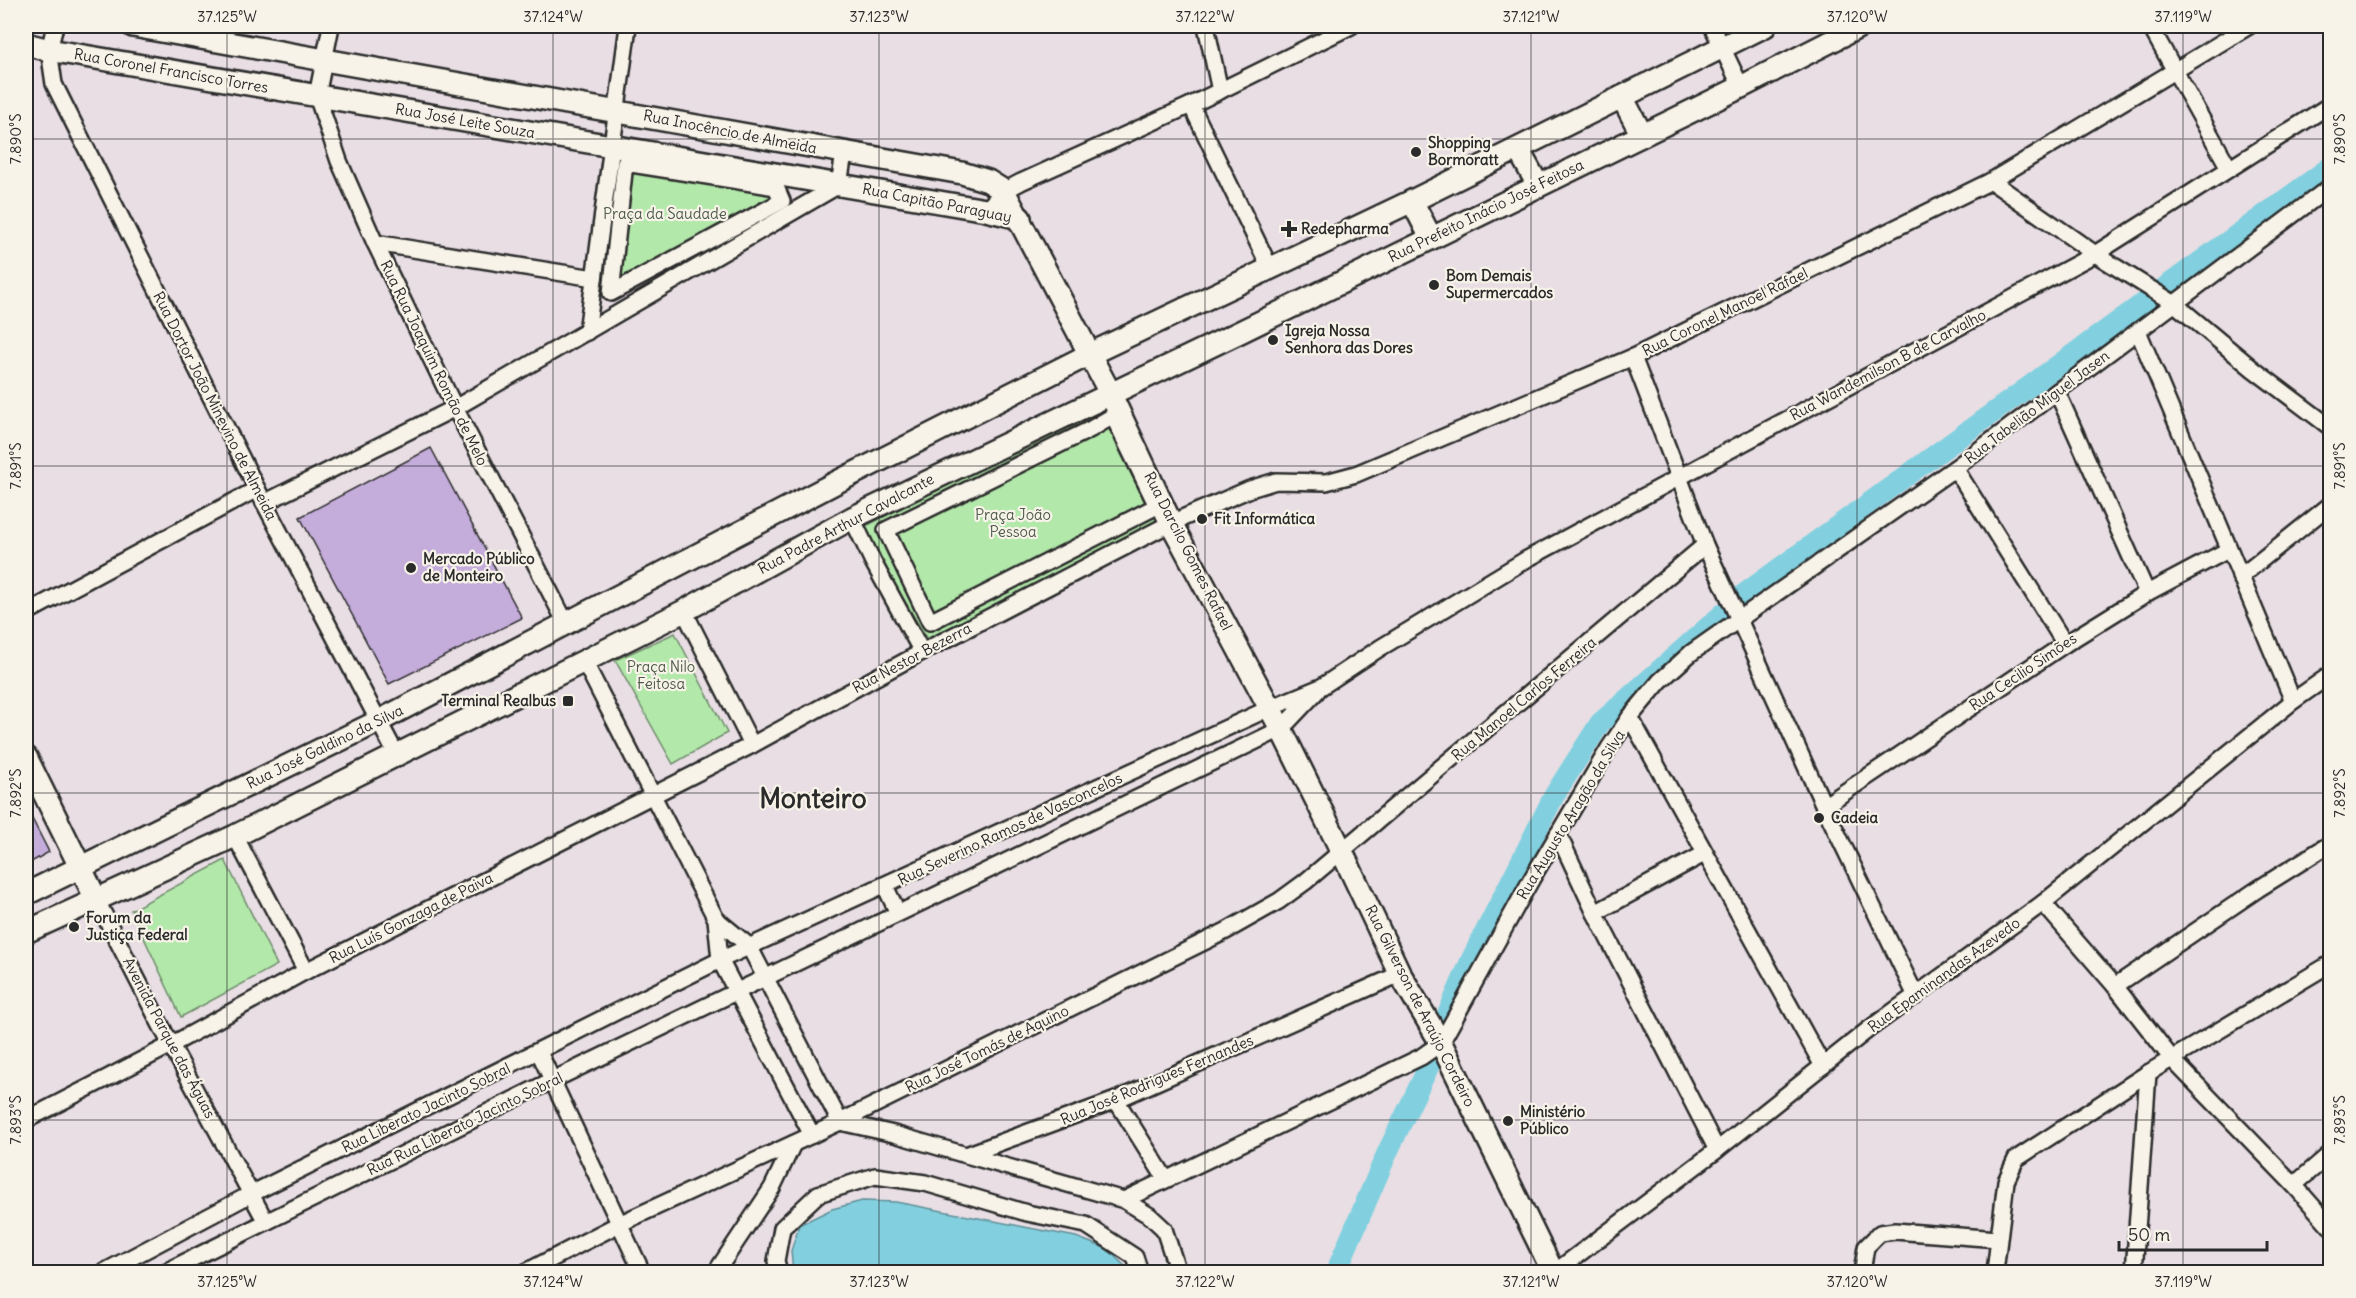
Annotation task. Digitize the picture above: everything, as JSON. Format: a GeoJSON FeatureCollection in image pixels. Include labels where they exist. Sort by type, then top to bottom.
{"type":"FeatureCollection","features":[{"type":"Feature","properties":{"kind":"main road"},"geometry":{"type":"LineString","coordinates":[[133,26],[616,110]]}},
{"type":"Feature","properties":{"kind":"main road"},"geometry":{"type":"LineString","coordinates":[[566,623],[1090,354],[1412,201],[1765,26]]}},
{"type":"Feature","properties":{"kind":"main road","name":"Rua Prefeito Inácio José Feitosa"},"geometry":{"type":"LineString","coordinates":[[1110,393],[1741,87],[1859,26]]}},
{"type":"Feature","properties":{"kind":"main road","name":"Rua Coronel Francisco Torres"},"geometry":{"type":"LineString","coordinates":[[26,44],[49,50],[317,96]]}},
{"type":"Feature","properties":{"kind":"main road","name":"Rua José Leite Souza"},"geometry":{"type":"LineString","coordinates":[[317,96],[839,185]]}},
{"type":"Feature","properties":{"kind":"main road"},"geometry":{"type":"LineString","coordinates":[[1622,97],[1642,135]]}},
{"type":"Feature","properties":{"kind":"main road","name":"Rua Inocêncio de Almeida"},"geometry":{"type":"LineString","coordinates":[[616,110],[844,153]]}},
{"type":"Feature","properties":{"kind":"main road"},"geometry":{"type":"LineString","coordinates":[[1518,148],[1538,186]]}},
{"type":"Feature","properties":{"kind":"main road","name":"Rua Capitão Paraguay"},"geometry":{"type":"LineString","coordinates":[[844,153],[962,173],[988,181],[1004,191],[1020,218]]}},
{"type":"Feature","properties":{"kind":"main road","name":"Rua Capitão Paraguay"},"geometry":{"type":"LineString","coordinates":[[839,185],[1020,218]]}},
{"type":"Feature","properties":{"kind":"main road"},"geometry":{"type":"LineString","coordinates":[[1412,201],[1431,238]]}},
{"type":"Feature","properties":{"kind":"main road","name":"Rua Darcilo Gomes Rafael"},"geometry":{"type":"LineString","coordinates":[[1020,218],[1110,393],[1172,523],[1270,708]]}},
{"type":"Feature","properties":{"kind":"main road","name":"Rua Padre Arthur Cavalcante"},"geometry":{"type":"LineString","coordinates":[[584,661],[684,611],[852,518],[1110,393]]}},
{"type":"Feature","properties":{"kind":"main road","name":"Rua José Galdino da Silva"},"geometry":{"type":"LineString","coordinates":[[26,894],[379,721],[566,623]]}},
{"type":"Feature","properties":{"kind":"main road"},"geometry":{"type":"LineString","coordinates":[[26,932],[234,836],[584,661]]}},
{"type":"Feature","properties":{"kind":"main road","name":"Rua Gilverson de Araújo Cordeiro"},"geometry":{"type":"LineString","coordinates":[[1270,708],[1400,974],[1441,1043],[1554,1272]]}},
{"type":"Feature","properties":{"kind":"main road","name":"Avenida Parque das Águas"},"geometry":{"type":"LineString","coordinates":[[26,757],[96,899]]}},
{"type":"Feature","properties":{"kind":"street"},"geometry":{"type":"LineString","coordinates":[[49,50],[55,26]]}},
{"type":"Feature","properties":{"kind":"street"},"geometry":{"type":"LineString","coordinates":[[317,96],[331,26]]}},
{"type":"Feature","properties":{"kind":"street"},"geometry":{"type":"LineString","coordinates":[[587,332],[628,26]]}},
{"type":"Feature","properties":{"kind":"street"},"geometry":{"type":"LineString","coordinates":[[1206,26],[1220,91]]}},
{"type":"Feature","properties":{"kind":"street"},"geometry":{"type":"LineString","coordinates":[[986,210],[1004,191],[1191,105],[1351,26]]}},
{"type":"Feature","properties":{"kind":"street"},"geometry":{"type":"LineString","coordinates":[[1712,26],[1741,87]]}},
{"type":"Feature","properties":{"kind":"street"},"geometry":{"type":"LineString","coordinates":[[2150,26],[2229,168]]}},
{"type":"Feature","properties":{"kind":"street","name":"Rua Coronel Manoel Rafael"},"geometry":{"type":"LineString","coordinates":[[1172,523],[1250,489],[1276,481],[1326,482],[1356,474],[1633,357],[1991,181],[2249,26]]}},
{"type":"Feature","properties":{"kind":"street","name":"Rua Dortor João Minevino de Almeida"},"geometry":{"type":"LineString","coordinates":[[49,50],[54,84],[264,503],[397,756]]}},
{"type":"Feature","properties":{"kind":"street","name":"Rua Rua Joaquim Romão de Melo"},"geometry":{"type":"LineString","coordinates":[[317,96],[339,161],[375,243],[455,408],[566,623]]}},
{"type":"Feature","properties":{"kind":"street"},"geometry":{"type":"LineString","coordinates":[[1191,105],[1270,268]]}},
{"type":"Feature","properties":{"kind":"street","name":"Rua Wandemilson B de Carvalho"},"geometry":{"type":"LineString","coordinates":[[1321,687],[1380,648],[1527,559],[2095,254],[2331,105]]}},
{"type":"Feature","properties":{"kind":"street"},"geometry":{"type":"LineString","coordinates":[[264,503],[455,408],[839,185],[844,153]]}},
{"type":"Feature","properties":{"kind":"street"},"geometry":{"type":"LineString","coordinates":[[625,163],[776,187],[782,201],[621,287],[611,293],[625,163]]}},
{"type":"Feature","properties":{"kind":"street"},"geometry":{"type":"LineString","coordinates":[[1991,181],[2095,254],[2175,304],[2253,369],[2331,427]]}},
{"type":"Feature","properties":{"kind":"street","name":"Rua Tabelião Miguel Jasen"},"geometry":{"type":"LineString","coordinates":[[1739,619],[1955,468],[2331,187]]}},
{"type":"Feature","properties":{"kind":"street"},"geometry":{"type":"LineString","coordinates":[[375,243],[594,278]]}},
{"type":"Feature","properties":{"kind":"street"},"geometry":{"type":"LineString","coordinates":[[2138,331],[2293,701]]}},
{"type":"Feature","properties":{"kind":"street"},"geometry":{"type":"LineString","coordinates":[[1633,357],[1705,545],[1824,806],[1916,996]]}},
{"type":"Feature","properties":{"kind":"street"},"geometry":{"type":"LineString","coordinates":[[2057,392],[2147,593]]}},
{"type":"Feature","properties":{"kind":"street"},"geometry":{"type":"LineString","coordinates":[[1113,416],[1157,506],[930,622],[886,530],[1113,416]]}},
{"type":"Feature","properties":{"kind":"street"},"geometry":{"type":"LineString","coordinates":[[1955,468],[2065,644]]}},
{"type":"Feature","properties":{"kind":"street"},"geometry":{"type":"LineString","coordinates":[[26,613],[257,489]]}},
{"type":"Feature","properties":{"kind":"street"},"geometry":{"type":"LineString","coordinates":[[2240,577],[2331,505]]}},
{"type":"Feature","properties":{"kind":"street"},"geometry":{"type":"LineString","coordinates":[[852,518],[922,652]]}},
{"type":"Feature","properties":{"kind":"street","name":"Rua Nestor Bezerra"},"geometry":{"type":"LineString","coordinates":[[653,796],[922,652],[1172,523]]}},
{"type":"Feature","properties":{"kind":"street","name":"Rua Manoel Carlos Ferreira"},"geometry":{"type":"LineString","coordinates":[[1342,852],[1705,545]]}},
{"type":"Feature","properties":{"kind":"street","name":"Rua Cecilio Simões"},"geometry":{"type":"LineString","coordinates":[[1824,806],[2065,644],[2147,593],[2228,550]]}},
{"type":"Feature","properties":{"kind":"street"},"geometry":{"type":"LineString","coordinates":[[684,611],[752,745]]}},
{"type":"Feature","properties":{"kind":"street","name":"Rua Augusto Aragão da Silva"},"geometry":{"type":"LineString","coordinates":[[1441,1043],[1558,834],[1630,717],[1660,681],[1691,653],[1739,619]]}},
{"type":"Feature","properties":{"kind":"street"},"geometry":{"type":"LineString","coordinates":[[584,661],[716,919],[720,960],[812,1135]]}},
{"type":"Feature","properties":{"kind":"street","name":"Rua Epaminandas Azevedo"},"geometry":{"type":"LineString","coordinates":[[1554,1272],[1717,1150],[1869,1029],[2043,903],[2293,701],[2331,675]]}},
{"type":"Feature","properties":{"kind":"street"},"geometry":{"type":"LineString","coordinates":[[1281,729],[1321,687]]}},
{"type":"Feature","properties":{"kind":"street","name":"Rua Severino Ramos de Vasconcelos"},"geometry":{"type":"LineString","coordinates":[[749,946],[885,886],[1270,708],[1321,687]]}},
{"type":"Feature","properties":{"kind":"street"},"geometry":{"type":"LineString","coordinates":[[1630,717],[1823,1066]]}},
{"type":"Feature","properties":{"kind":"street","name":"Rua Severino Ramos de Vasconcelos"},"geometry":{"type":"LineString","coordinates":[[767,978],[1281,729]]}},
{"type":"Feature","properties":{"kind":"street","name":"Rua Luís Gonzaga de Paiva"},"geometry":{"type":"LineString","coordinates":[[26,1120],[171,1045],[306,971],[653,796]]}},
{"type":"Feature","properties":{"kind":"street"},"geometry":{"type":"LineString","coordinates":[[1558,834],[1595,913],[1717,1150]]}},
{"type":"Feature","properties":{"kind":"street"},"geometry":{"type":"LineString","coordinates":[[234,836],[306,971]]}},
{"type":"Feature","properties":{"kind":"street"},"geometry":{"type":"LineString","coordinates":[[2115,986],[2258,889],[2331,844]]}},
{"type":"Feature","properties":{"kind":"street","name":"Rua José Tomás de Aquino"},"geometry":{"type":"LineString","coordinates":[[619,1224],[840,1122],[1226,931],[1279,901],[1342,852]]}},
{"type":"Feature","properties":{"kind":"street"},"geometry":{"type":"LineString","coordinates":[[1595,913],[1704,854]]}},
{"type":"Feature","properties":{"kind":"street"},"geometry":{"type":"LineString","coordinates":[[885,886],[898,913]]}},
{"type":"Feature","properties":{"kind":"street","name":"Avenida Parque das Águas"},"geometry":{"type":"LineString","coordinates":[[96,899],[266,1222]]}},
{"type":"Feature","properties":{"kind":"street"},"geometry":{"type":"LineString","coordinates":[[2043,903],[2115,986],[2172,1059],[2331,1226]]}},
{"type":"Feature","properties":{"kind":"street"},"geometry":{"type":"LineString","coordinates":[[716,919],[749,946],[840,1122],[894,1134],[1124,1200],[1150,1216],[1164,1228],[1178,1272]]}},
{"type":"Feature","properties":{"kind":"street","name":"Rua Liberato Jacinto Sobral"},"geometry":{"type":"LineString","coordinates":[[105,1272],[251,1194],[749,946]]}},
{"type":"Feature","properties":{"kind":"street"},"geometry":{"type":"LineString","coordinates":[[1995,1272],[2006,1181],[2009,1170],[2016,1159],[2148,1073],[2331,964]]}},
{"type":"Feature","properties":{"kind":"street","name":"Rua José Rodrigues Fernandes"},"geometry":{"type":"LineString","coordinates":[[966,1155],[1116,1100],[1400,974]]}},
{"type":"Feature","properties":{"kind":"street","name":"Rua Rua Liberato Jacinto Sobral"},"geometry":{"type":"LineString","coordinates":[[165,1272],[553,1080],[767,978]]}},
{"type":"Feature","properties":{"kind":"street"},"geometry":{"type":"LineString","coordinates":[[1124,1200],[1420,1057],[1441,1043]]}},
{"type":"Feature","properties":{"kind":"street"},"geometry":{"type":"LineString","coordinates":[[539,1052],[642,1272]]}},
{"type":"Feature","properties":{"kind":"street"},"geometry":{"type":"LineString","coordinates":[[2134,1272],[2148,1073]]}},
{"type":"Feature","properties":{"kind":"street"},"geometry":{"type":"LineString","coordinates":[[1116,1100],[1165,1179]]}},
{"type":"Feature","properties":{"kind":"street"},"geometry":{"type":"LineString","coordinates":[[716,1272],[726,1261],[772,1188],[793,1144]]}},
{"type":"Feature","properties":{"kind":"street"},"geometry":{"type":"LineString","coordinates":[[2294,1185],[2331,1154]]}},
{"type":"Feature","properties":{"kind":"street"},"geometry":{"type":"LineString","coordinates":[[779,1272],[776,1261],[782,1228],[818,1194],[875,1176],[925,1183],[1027,1214],[1086,1225],[1135,1257],[1140,1272]]}},
{"type":"Feature","properties":{"kind":"street"},"geometry":{"type":"LineString","coordinates":[[526,1272],[619,1224]]}},
{"type":"Feature","properties":{"kind":"street"},"geometry":{"type":"LineString","coordinates":[[1863,1266],[1870,1241],[1880,1233],[1887,1231],[1998,1239]]}},
{"type":"Feature","properties":{"kind":"green space","name":"Praça da Saudade"},"geometry":{"type":"Polygon","coordinates":[[[625,163],[776,187],[782,201],[611,293],[625,163]]]}},
{"type":"Feature","properties":{"kind":"green space","name":"Praça João Pessoa"},"geometry":{"type":"Polygon","coordinates":[[[1108,404],[1163,521],[927,639],[862,528],[1108,404]]]}},
{"type":"Feature","properties":{"kind":"green space","name":"Praça Nilo Feitosa"},"geometry":{"type":"Polygon","coordinates":[[[675,633],[727,733],[673,764],[615,660],[675,633]]]}},
{"type":"Feature","properties":{"kind":"green space"},"geometry":{"type":"Polygon","coordinates":[[[225,860],[277,965],[181,1017],[131,910],[225,860]]]}},
{"type":"Feature","properties":{"kind":"water"},"geometry":{"type":"Polygon","coordinates":[[[862,1201],[896,1202],[1076,1237],[1107,1249],[1131,1272],[793,1272],[791,1251],[799,1225],[832,1209],[862,1201]]]}},
{"type":"Feature","properties":{"kind":"building","name":"Mercado Público de Monteiro"},"geometry":{"type":"Polygon","coordinates":[[[431,448],[522,618],[389,684],[300,517],[431,448]]]}},
{"type":"Feature","properties":{"kind":"building"},"geometry":{"type":"Polygon","coordinates":[[[26,807],[49,852],[26,865],[26,807]]]}},
{"type":"Feature","properties":{"kind":"waterway"},"geometry":{"type":"LineString","coordinates":[[1740,597],[2330,167]]}},
{"type":"Feature","properties":{"kind":"waterway"},"geometry":{"type":"LineString","coordinates":[[1446,1018],[1472,958],[1555,794],[1600,723],[1727,610]]}},
{"type":"Feature","properties":{"kind":"waterway"},"geometry":{"type":"LineString","coordinates":[[1336,1272],[1388,1151],[1430,1064]]}},
{"type":"Feature","properties":{"kind":"place","name":"Shopping Bormoratt"},"geometry":{"type":"Point","coordinates":[1416,152]}},
{"type":"Feature","properties":{"kind":"place","name":"Redepharma"},"geometry":{"type":"Point","coordinates":[1289,229]}},
{"type":"Feature","properties":{"kind":"place","name":"Bom Demais Supermercados"},"geometry":{"type":"Point","coordinates":[1434,285]}},
{"type":"Feature","properties":{"kind":"place","name":"Igreja Nossa Senhora das Dores"},"geometry":{"type":"Point","coordinates":[1273,340]}},
{"type":"Feature","properties":{"kind":"place","name":"Fit Informática"},"geometry":{"type":"Point","coordinates":[1202,519]}},
{"type":"Feature","properties":{"kind":"place","name":"Mercado Público de Monteiro"},"geometry":{"type":"Point","coordinates":[411,568]}},
{"type":"Feature","properties":{"kind":"place","name":"Terminal Realbus"},"geometry":{"type":"Point","coordinates":[568,701]}},
{"type":"Feature","properties":{"kind":"place","name":"Cadeia"},"geometry":{"type":"Point","coordinates":[1819,818]}},
{"type":"Feature","properties":{"kind":"place","name":"Forum da Justiça Federal"},"geometry":{"type":"Point","coordinates":[74,927]}},
{"type":"Feature","properties":{"kind":"place","name":"Ministério Público"},"geometry":{"type":"Point","coordinates":[1508,1121]}},
{"type":"Feature","properties":{"kind":"district","name":"Monteiro"},"geometry":{"type":"Point","coordinates":[813,799]}}]}
